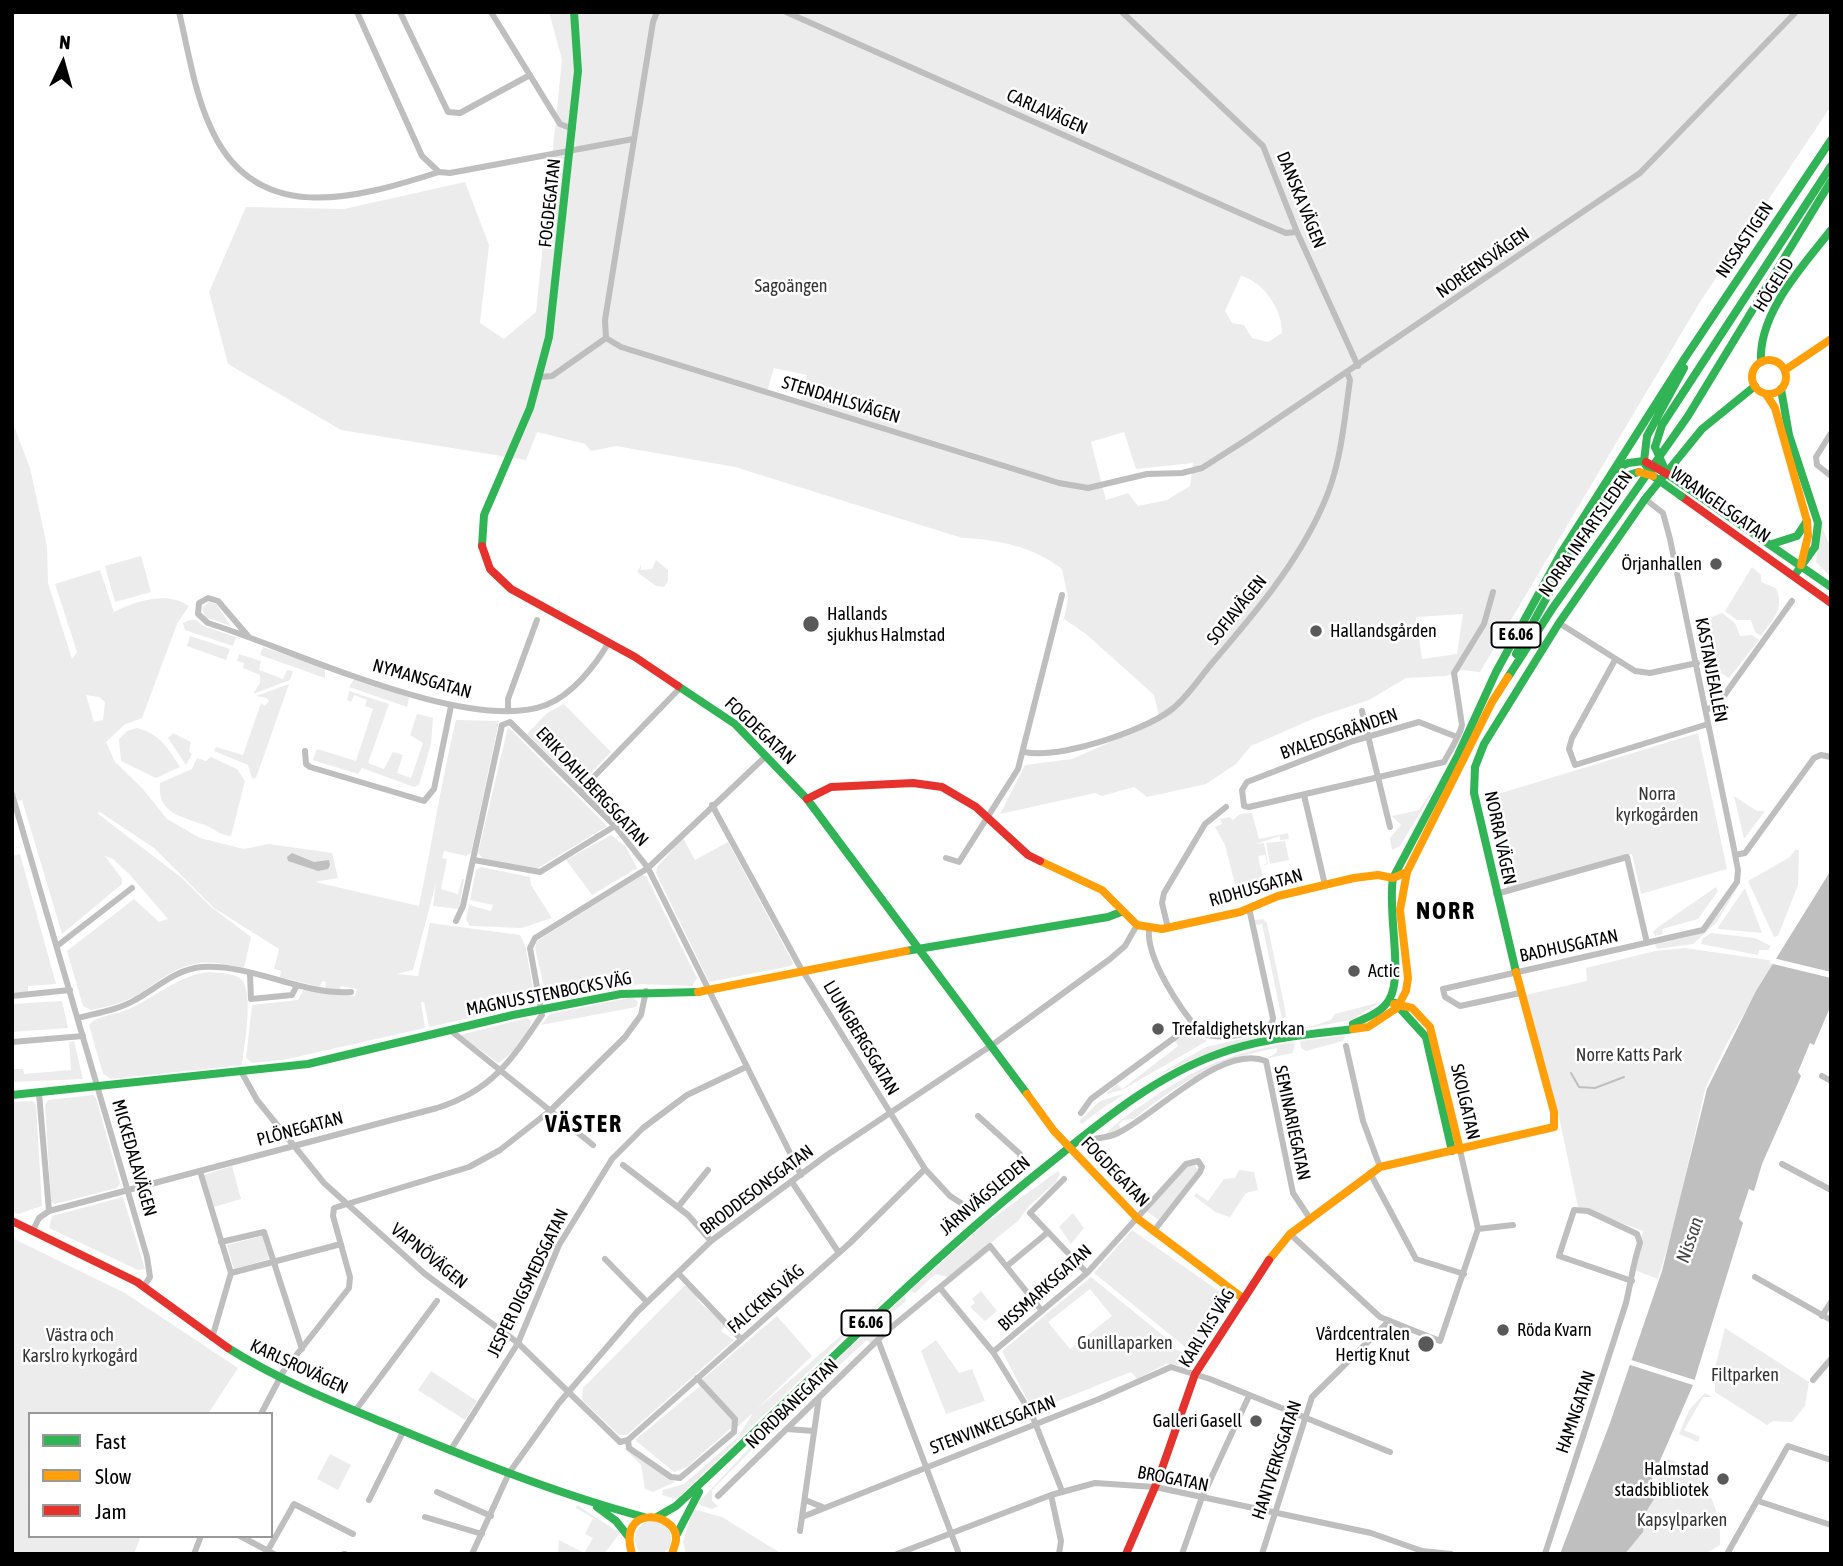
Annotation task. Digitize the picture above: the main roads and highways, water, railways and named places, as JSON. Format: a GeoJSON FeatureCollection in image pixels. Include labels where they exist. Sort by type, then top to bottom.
{"type":"FeatureCollection","features":[{"type":"Feature","properties":{"kind":"main road","name":"FOGDEGATAN"},"geometry":{"type":"LineString","coordinates":[[574,12],[578,71],[572,149],[550,337],[525,422],[484,516],[481,534],[483,553],[490,569],[502,583],[610,642],[735,724],[807,799],[990,1046],[1072,1145],[1138,1219],[1244,1299]]}},
{"type":"Feature","properties":{"kind":"main road","name":"NISSASTIGEN"},"geometry":{"type":"LineString","coordinates":[[1685,358],[1831,139]]}},
{"type":"Feature","properties":{"kind":"main road"},"geometry":{"type":"LineString","coordinates":[[1667,474],[1655,447],[1662,425],[1831,166]]}},
{"type":"Feature","properties":{"kind":"main road","name":"NORRA INFARTSLEDEN"},"geometry":{"type":"LineString","coordinates":[[1397,1005],[1408,978],[1401,891],[1407,872],[1492,702],[1552,609],[1688,416],[1831,181]]}},
{"type":"Feature","properties":{"kind":"main road","name":"HÖGELID"},"geometry":{"type":"LineString","coordinates":[[1761,362],[1759,348],[1765,329],[1794,279],[1831,230]]}},
{"type":"Feature","properties":{"kind":"main road"},"geometry":{"type":"LineString","coordinates":[[1785,370],[1831,339]]}},
{"type":"Feature","properties":{"kind":"main road"},"geometry":{"type":"LineString","coordinates":[[1611,474],[1628,463],[1645,462],[1645,437],[1678,384],[1685,358]]}},
{"type":"Feature","properties":{"kind":"main road","name":"NORRA INFARTSLEDEN"},"geometry":{"type":"LineString","coordinates":[[1395,990],[1397,967],[1389,909],[1394,878],[1529,610],[1685,358]]}},
{"type":"Feature","properties":{"kind":"main road"},"geometry":{"type":"LineString","coordinates":[[1794,576],[1812,555],[1818,538],[1818,523],[1789,435],[1781,389],[1786,378],[1785,370],[1777,361],[1761,362],[1752,374],[1755,386],[1766,394],[1775,408],[1807,521],[1808,536],[1801,565]]}},
{"type":"Feature","properties":{"kind":"main road","name":"NORRA VÄGEN"},"geometry":{"type":"LineString","coordinates":[[1550,1130],[1556,1120],[1514,972],[1496,894],[1474,793],[1475,767],[1484,744],[1559,623],[1646,499],[1702,429],[1755,386]]}},
{"type":"Feature","properties":{"kind":"main road"},"geometry":{"type":"LineString","coordinates":[[1766,394],[1781,389]]}},
{"type":"Feature","properties":{"kind":"main road","name":"WRANGELSGATAN"},"geometry":{"type":"LineString","coordinates":[[1645,462],[1686,486],[1831,587]]}},
{"type":"Feature","properties":{"kind":"main road","name":"WRANGELSGATAN"},"geometry":{"type":"LineString","coordinates":[[1645,462],[1653,476],[1831,603]]}},
{"type":"Feature","properties":{"kind":"main road"},"geometry":{"type":"LineString","coordinates":[[1492,702],[1528,629],[1613,487],[1625,475],[1639,472],[1653,476]]}},
{"type":"Feature","properties":{"kind":"main road"},"geometry":{"type":"LineString","coordinates":[[1772,544],[1797,536],[1807,521]]}},
{"type":"Feature","properties":{"kind":"main road"},"geometry":{"type":"LineString","coordinates":[[807,799],[831,787],[922,783],[950,790],[988,817],[1028,855],[1102,890],[1121,912]]}},
{"type":"Feature","properties":{"kind":"main road","name":"RIDHUSGATAN"},"geometry":{"type":"LineString","coordinates":[[1121,912],[1137,925],[1149,929],[1168,928],[1249,908],[1278,896],[1374,875],[1394,878],[1407,872]]}},
{"type":"Feature","properties":{"kind":"main road"},"geometry":{"type":"LineString","coordinates":[[1394,878],[1401,891]]}},
{"type":"Feature","properties":{"kind":"main road","name":"MAGNUS STENBOCKS VÄG"},"geometry":{"type":"LineString","coordinates":[[12,1095],[99,1088],[308,1064],[542,1009],[646,991],[709,992],[916,948],[1108,917],[1121,912]]}},
{"type":"Feature","properties":{"kind":"main road"},"geometry":{"type":"LineString","coordinates":[[1384,1007],[1397,1005],[1395,990]]}},
{"type":"Feature","properties":{"kind":"main road","name":"JÄRNVÄGSLEDEN"},"geometry":{"type":"LineString","coordinates":[[1326,1031],[1369,1018],[1384,1007],[1395,990]]}},
{"type":"Feature","properties":{"kind":"main road","name":"JÄRNVÄGSLEDEN"},"geometry":{"type":"LineString","coordinates":[[657,1517],[676,1506],[986,1214],[1123,1105],[1177,1072],[1219,1053],[1326,1031],[1368,1027],[1397,1005]]}},
{"type":"Feature","properties":{"kind":"main road","name":"SKOLGATAN"},"geometry":{"type":"LineString","coordinates":[[1397,1005],[1418,1011],[1430,1027],[1456,1150]]}},
{"type":"Feature","properties":{"kind":"main road","name":"KARL XI:S VÄG"},"geometry":{"type":"LineString","coordinates":[[1126,1554],[1155,1487],[1195,1374],[1290,1234],[1309,1217],[1380,1167],[1550,1130]]}},
{"type":"Feature","properties":{"kind":"main road","name":"KARLSROVÄGEN"},"geometry":{"type":"LineString","coordinates":[[12,1221],[144,1286],[212,1338],[279,1379],[403,1432],[509,1473],[592,1503],[644,1517],[657,1517]]}},
{"type":"Feature","properties":{"kind":"main road","name":"JÄRNVÄGSLEDEN"},"geometry":{"type":"LineString","coordinates":[[676,1536],[693,1500],[715,1470]]}},
{"type":"Feature","properties":{"kind":"main road","name":"KARLSROVÄGEN"},"geometry":{"type":"LineString","coordinates":[[592,1503],[616,1521],[628,1540]]}},
{"type":"Feature","properties":{"kind":"main road"},"geometry":{"type":"LineString","coordinates":[[623,1554],[634,1524],[644,1517]]}},
{"type":"Feature","properties":{"kind":"main road"},"geometry":{"type":"LineString","coordinates":[[657,1517],[669,1523],[676,1536]]}},
{"type":"Feature","properties":{"kind":"main road","name":"E 6.06"},"geometry":{"type":"LineString","coordinates":[[675,1553],[679,1526]]}},
{"type":"Feature","properties":{"kind":"main road","name":"E 6.06"},"geometry":{"type":"LineString","coordinates":[[675,1553],[676,1536]]}},
{"type":"Feature","properties":{"kind":"main road"},"geometry":{"type":"LineString","coordinates":[[628,1540],[632,1554]]}},
{"type":"Feature","properties":{"kind":"water"},"geometry":{"type":"Polygon","coordinates":[[[292,853],[314,862],[329,860],[330,865],[328,869],[318,871],[288,861],[287,857],[292,853]]]}},
{"type":"Feature","properties":{"kind":"water","name":"Nissan"},"geometry":{"type":"Polygon","coordinates":[[[1831,870],[1831,1005],[1814,1045],[1810,1043],[1798,1072],[1801,1076],[1762,1164],[1754,1191],[1749,1189],[1739,1219],[1743,1223],[1693,1385],[1645,1495],[1654,1499],[1646,1512],[1643,1532],[1625,1554],[1560,1554],[1610,1423],[1662,1271],[1707,1089],[1756,991],[1831,870]]]}},
{"type":"Feature","properties":{"kind":"waterway"},"geometry":{"type":"LineString","coordinates":[[1571,1073],[1579,1087],[1595,1088],[1624,1077]]}},
{"type":"Feature","properties":{"kind":"place","name":"Örjanhallen"},"geometry":{"type":"Point","coordinates":[1716,564]}},
{"type":"Feature","properties":{"kind":"place","name":"Hallands sjukhus Halmstad"},"geometry":{"type":"Point","coordinates":[811,624]}},
{"type":"Feature","properties":{"kind":"place","name":"Hallandsgården"},"geometry":{"type":"Point","coordinates":[1316,631]}},
{"type":"Feature","properties":{"kind":"place","name":"Actic"},"geometry":{"type":"Point","coordinates":[1354,971]}},
{"type":"Feature","properties":{"kind":"place","name":"Trefaldighetskyrkan"},"geometry":{"type":"Point","coordinates":[1158,1029]}},
{"type":"Feature","properties":{"kind":"place","name":"Röda Kvarn"},"geometry":{"type":"Point","coordinates":[1503,1330]}},
{"type":"Feature","properties":{"kind":"place","name":"Vårdcentralen Hertig Knut"},"geometry":{"type":"Point","coordinates":[1426,1344]}},
{"type":"Feature","properties":{"kind":"place","name":"Galleri Gasell"},"geometry":{"type":"Point","coordinates":[1256,1421]}},
{"type":"Feature","properties":{"kind":"place","name":"Halmstad stadsbibliotek"},"geometry":{"type":"Point","coordinates":[1723,1479]}},
{"type":"Feature","properties":{"kind":"district","name":"NORR"},"geometry":{"type":"Point","coordinates":[1446,911]}},
{"type":"Feature","properties":{"kind":"district","name":"VÄSTER"},"geometry":{"type":"Point","coordinates":[584,1124]}},
{"type":"Feature","properties":{"kind":"park label","name":"Sagoängen"},"geometry":{"type":"Point","coordinates":[791,286]}},
{"type":"Feature","properties":{"kind":"park label","name":"Norra kyrkogården"},"geometry":{"type":"Point","coordinates":[1657,804]}},
{"type":"Feature","properties":{"kind":"park label","name":"Norre Katts Park"},"geometry":{"type":"Point","coordinates":[1629,1055]}},
{"type":"Feature","properties":{"kind":"park label","name":"Gunillaparken"},"geometry":{"type":"Point","coordinates":[1125,1343]}},
{"type":"Feature","properties":{"kind":"park label","name":"Västra och Karslro kyrkogård"},"geometry":{"type":"Point","coordinates":[80,1345]}},
{"type":"Feature","properties":{"kind":"park label","name":"Filtparken"},"geometry":{"type":"Point","coordinates":[1745,1375]}},
{"type":"Feature","properties":{"kind":"park label","name":"Kapsylparken"},"geometry":{"type":"Point","coordinates":[1682,1520]}}]}
